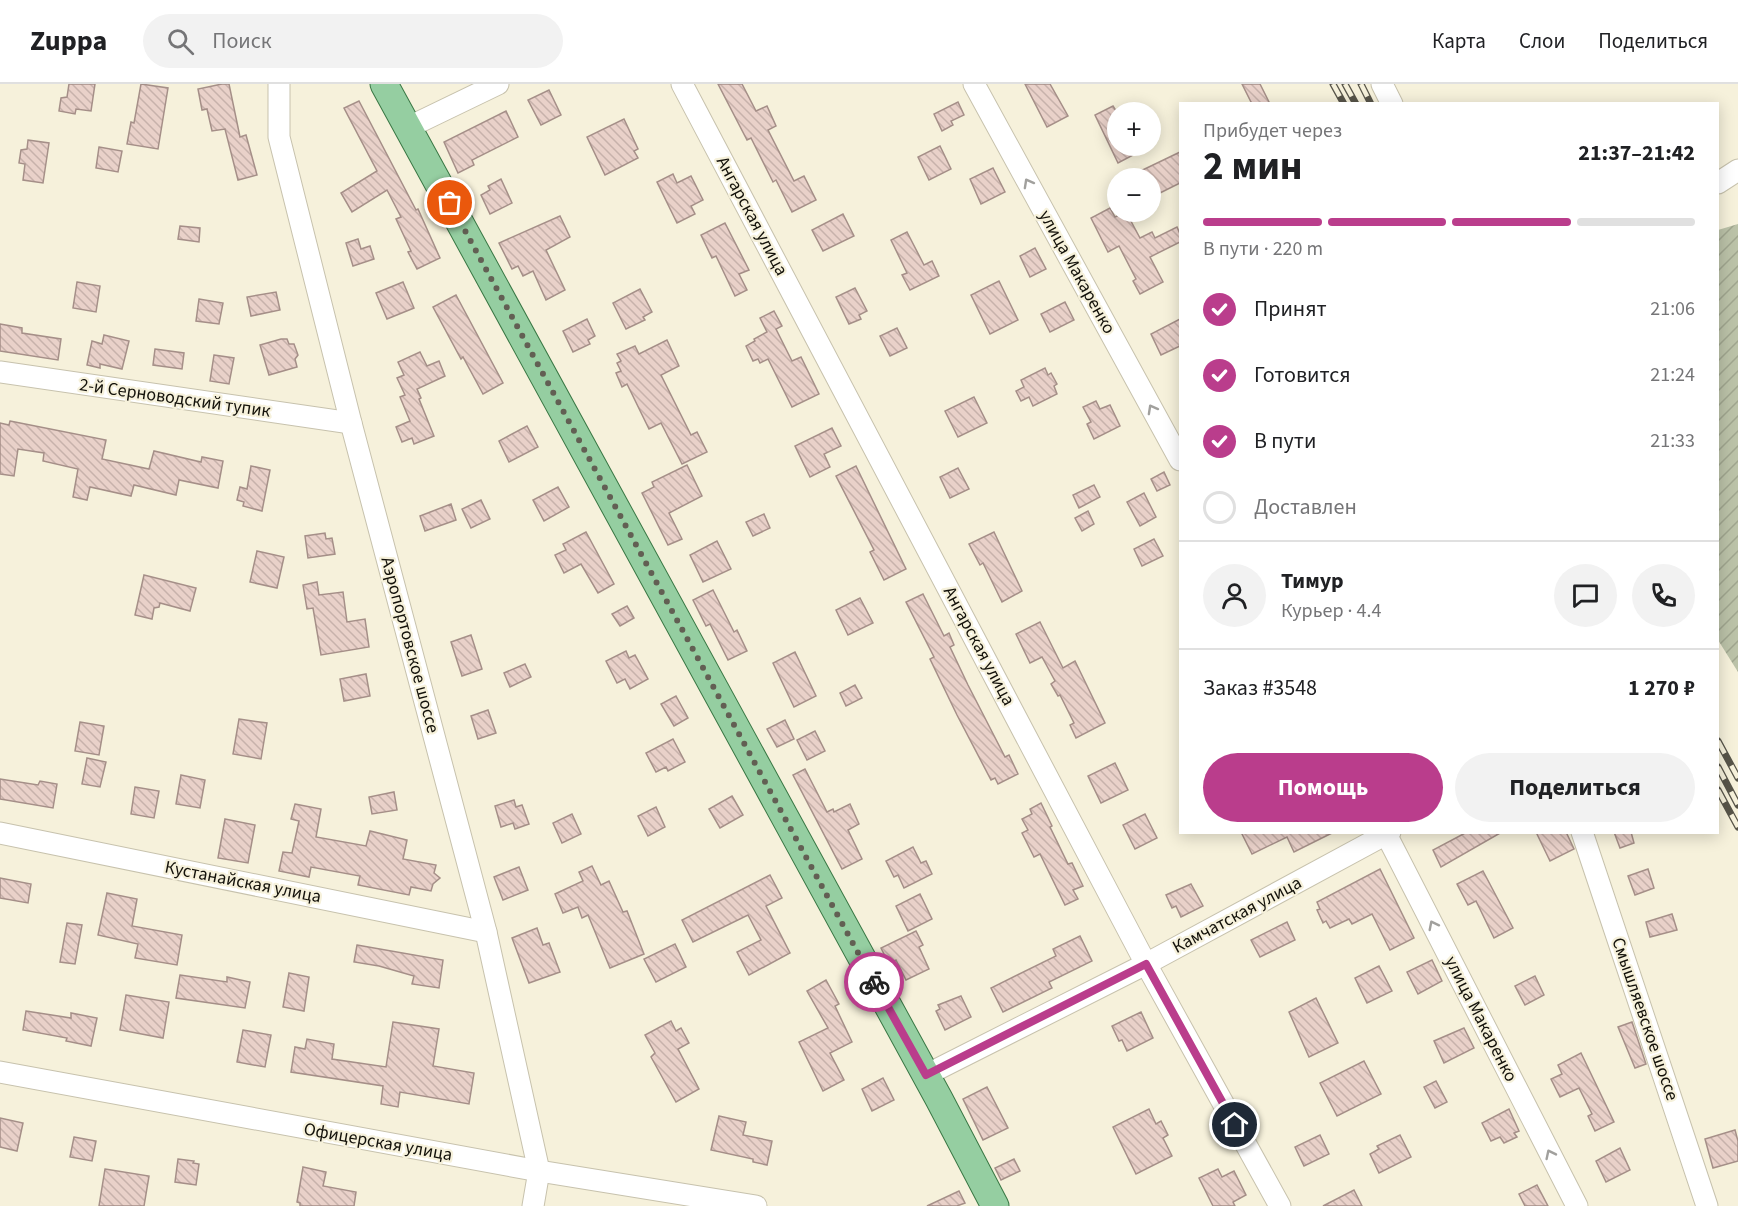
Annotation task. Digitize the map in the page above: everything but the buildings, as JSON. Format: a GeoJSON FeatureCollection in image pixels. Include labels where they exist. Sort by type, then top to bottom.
{"type":"FeatureCollection","features":[{"type":"Feature","properties":{"kind":"main road"},"geometry":{"type":"LineString","coordinates":[[384,84],[926,1075],[995,1206]]}},
{"type":"Feature","properties":{"kind":"street","name":"Аэропортовское шоссе"},"geometry":{"type":"LineString","coordinates":[[279,84],[279,137],[351,423],[486,932],[539,1172],[533,1206]]}},
{"type":"Feature","properties":{"kind":"street"},"geometry":{"type":"LineString","coordinates":[[409,128],[498,84]]}},
{"type":"Feature","properties":{"kind":"street","name":"Ангарская улица"},"geometry":{"type":"LineString","coordinates":[[682,84],[1146,964],[1280,1206]]}},
{"type":"Feature","properties":{"kind":"street","name":"улица Макаренко"},"geometry":{"type":"LineString","coordinates":[[974,84],[1179,458]]}},
{"type":"Feature","properties":{"kind":"street"},"geometry":{"type":"LineString","coordinates":[[1382,84],[1391,102]]}},
{"type":"Feature","properties":{"kind":"street"},"geometry":{"type":"LineString","coordinates":[[1719,182],[1738,170]]}},
{"type":"Feature","properties":{"kind":"street","name":"2-й Серноводский тупик"},"geometry":{"type":"LineString","coordinates":[[0,372],[351,423]]}},
{"type":"Feature","properties":{"kind":"street","name":"Кустанайская улица"},"geometry":{"type":"LineString","coordinates":[[0,833],[486,932]]}},
{"type":"Feature","properties":{"kind":"street","name":"Камчатская улица"},"geometry":{"type":"LineString","coordinates":[[926,1075],[1146,964],[1385,834]]}},
{"type":"Feature","properties":{"kind":"street","name":"улица Макаренко"},"geometry":{"type":"LineString","coordinates":[[1388,834],[1577,1206]]}},
{"type":"Feature","properties":{"kind":"street","name":"Смышляевское шоссе"},"geometry":{"type":"LineString","coordinates":[[1583,834],[1707,1206]]}},
{"type":"Feature","properties":{"kind":"street","name":"Офицерская улица"},"geometry":{"type":"LineString","coordinates":[[0,1072],[539,1172],[756,1206]]}},
{"type":"Feature","properties":{"kind":"green space"},"geometry":{"type":"Polygon","coordinates":[[[1738,224],[1738,672],[1719,642],[1719,230],[1738,224]]]}},
{"type":"Feature","properties":{"kind":"railway"},"geometry":{"type":"LineString","coordinates":[[1333,84],[1343,102]]}},
{"type":"Feature","properties":{"kind":"railway"},"geometry":{"type":"LineString","coordinates":[[1345,84],[1355,102]]}},
{"type":"Feature","properties":{"kind":"railway"},"geometry":{"type":"LineString","coordinates":[[1361,84],[1370,102]]}},
{"type":"Feature","properties":{"kind":"railway"},"geometry":{"type":"LineString","coordinates":[[1719,743],[1738,778]]}},
{"type":"Feature","properties":{"kind":"railway"},"geometry":{"type":"LineString","coordinates":[[1719,769],[1738,805]]}},
{"type":"Feature","properties":{"kind":"railway"},"geometry":{"type":"LineString","coordinates":[[1719,792],[1738,827]]}},
{"type":"Feature","properties":{"kind":"way so far"},"geometry":{"type":"LineString","coordinates":[[450,203],[874,982]]}},
{"type":"Feature","properties":{"kind":"route"},"geometry":{"type":"LineString","coordinates":[[874,982],[926,1075],[1146,964],[1235,1125]]}}]}
